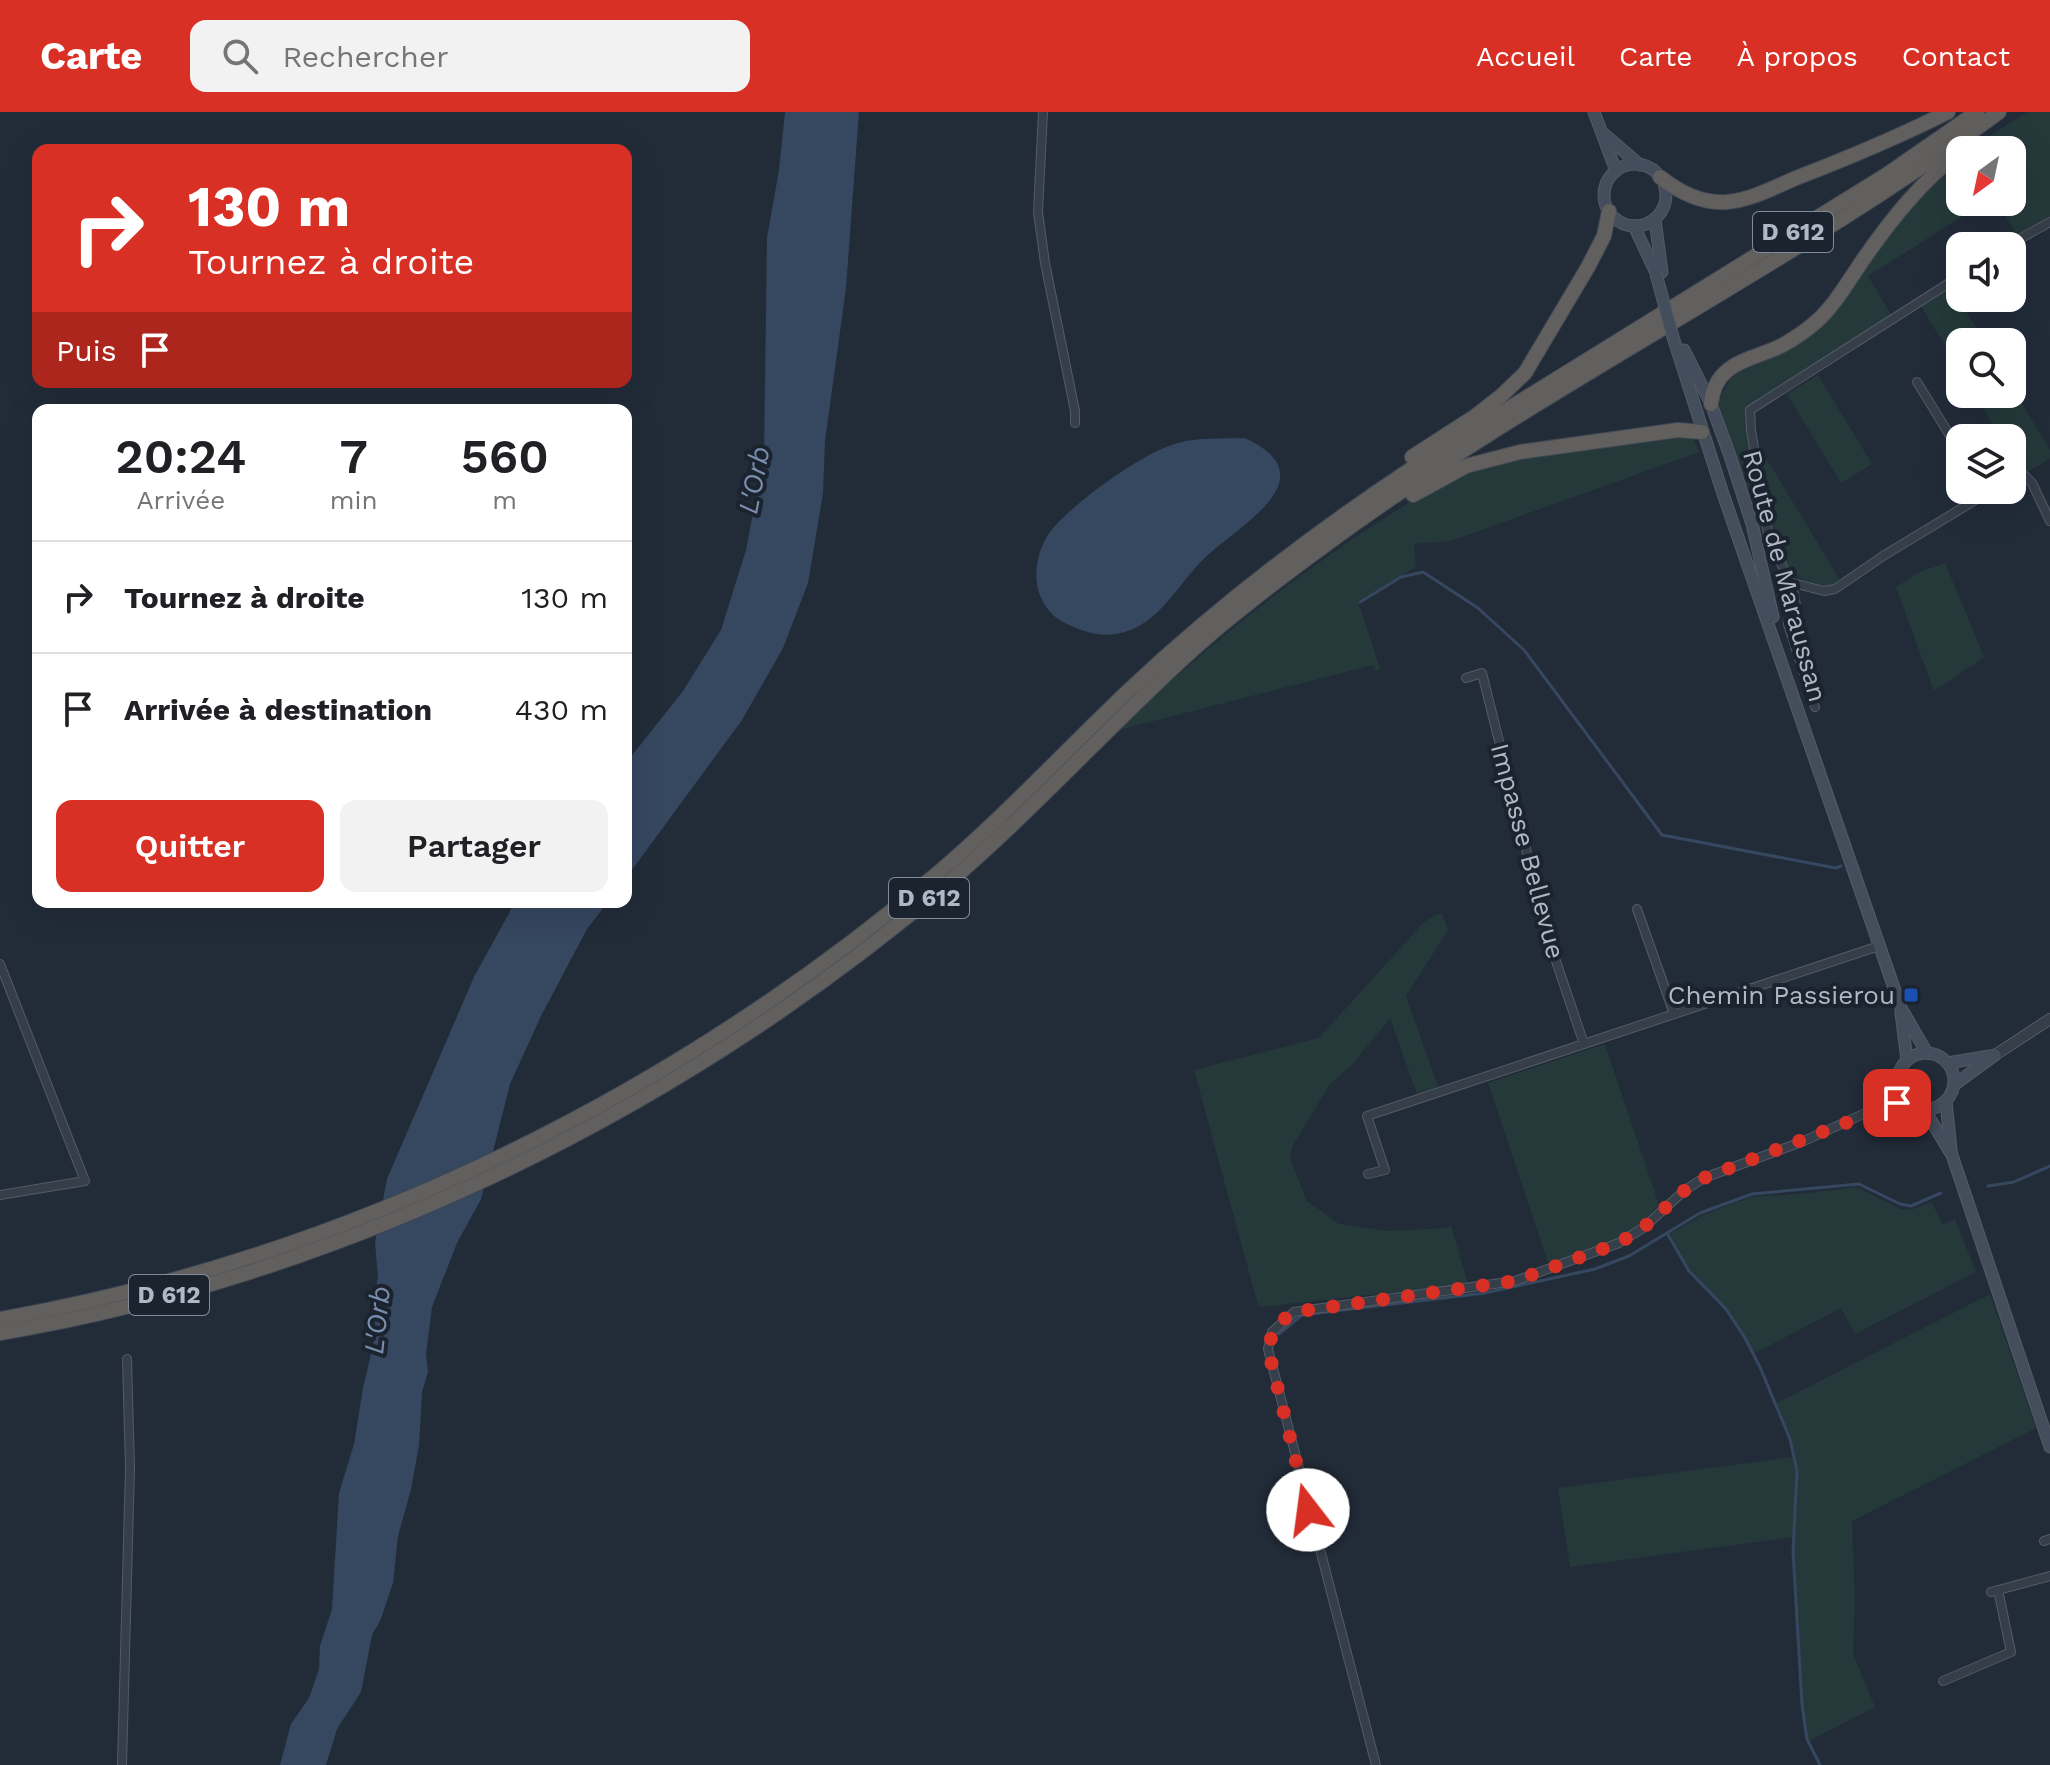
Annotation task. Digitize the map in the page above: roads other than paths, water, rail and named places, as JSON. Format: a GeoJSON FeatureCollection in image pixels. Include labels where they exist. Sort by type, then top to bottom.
{"type":"FeatureCollection","features":[{"type":"Feature","properties":{"kind":"highway"},"geometry":{"type":"LineString","coordinates":[[1660,177],[1677,191],[1695,198],[1727,202],[1756,194],[1885,143],[1948,112]]}},
{"type":"Feature","properties":{"kind":"highway","name":"D 612"},"geometry":{"type":"LineString","coordinates":[[537,1146],[711,1041],[837,954],[986,831],[1126,693],[1201,625],[1344,513],[1504,410],[1886,175],[1977,112]]}},
{"type":"Feature","properties":{"kind":"highway"},"geometry":{"type":"LineString","coordinates":[[1980,136],[1996,114]]}},
{"type":"Feature","properties":{"kind":"highway","name":"D 612"},"geometry":{"type":"LineString","coordinates":[[0,1333],[189,1290],[332,1235],[438,1199],[720,1052],[847,964],[951,880],[1191,651],[1346,530],[1467,450],[1892,187],[1996,114]]}},
{"type":"Feature","properties":{"kind":"highway"},"geometry":{"type":"LineString","coordinates":[[1711,404],[1718,378],[1730,367],[1792,340],[1818,320],[1904,204],[1946,163]]}},
{"type":"Feature","properties":{"kind":"highway"},"geometry":{"type":"LineString","coordinates":[[1344,513],[1357,494],[1474,417],[1525,373],[1588,267],[1604,236],[1609,211]]}},
{"type":"Feature","properties":{"kind":"highway"},"geometry":{"type":"LineString","coordinates":[[1346,530],[1368,524],[1466,466],[1520,452],[1678,430],[1702,432]]}},
{"type":"Feature","properties":{"kind":"highway","name":"D 612"},"geometry":{"type":"LineString","coordinates":[[0,1319],[151,1286],[332,1235]]}},
{"type":"Feature","properties":{"kind":"main road"},"geometry":{"type":"LineString","coordinates":[[1594,112],[1616,171]]}},
{"type":"Feature","properties":{"kind":"main road"},"geometry":{"type":"LineString","coordinates":[[1605,135],[1641,165],[1655,171],[1665,185],[1665,204],[1655,220],[1634,226],[1615,219],[1609,211],[1605,203],[1606,185],[1616,171],[1641,165]]}},
{"type":"Feature","properties":{"kind":"main road","name":"Route de Maraussan"},"geometry":{"type":"LineString","coordinates":[[1655,220],[1659,273],[1702,432],[1802,722]]}},
{"type":"Feature","properties":{"kind":"main road","name":"Route de Maraussan"},"geometry":{"type":"LineString","coordinates":[[1634,226],[1659,273]]}},
{"type":"Feature","properties":{"kind":"main road","name":"Route de Maraussan"},"geometry":{"type":"LineString","coordinates":[[1676,336],[1711,404],[1752,524],[1764,584],[1802,722]]}},
{"type":"Feature","properties":{"kind":"main road"},"geometry":{"type":"LineString","coordinates":[[1802,722],[1901,1008],[1927,1053]]}},
{"type":"Feature","properties":{"kind":"main road"},"geometry":{"type":"LineString","coordinates":[[1901,1008],[1907,1060]]}},
{"type":"Feature","properties":{"kind":"main road"},"geometry":{"type":"LineString","coordinates":[[1952,1155],[1946,1102],[1954,1085],[1954,1077],[1948,1063],[1927,1053],[1907,1060],[1898,1074],[1898,1082],[1905,1100],[1924,1109],[1952,1155],[2045,1417],[2050,1447]]}},
{"type":"Feature","properties":{"kind":"main road"},"geometry":{"type":"LineString","coordinates":[[1948,1063],[1995,1055]]}},
{"type":"Feature","properties":{"kind":"main road"},"geometry":{"type":"LineString","coordinates":[[1954,1085],[1995,1055]]}},
{"type":"Feature","properties":{"kind":"main road"},"geometry":{"type":"LineString","coordinates":[[1924,1109],[1946,1102]]}},
{"type":"Feature","properties":{"kind":"street"},"geometry":{"type":"LineString","coordinates":[[1043,112],[1038,212],[1075,423]]}},
{"type":"Feature","properties":{"kind":"street"},"geometry":{"type":"LineString","coordinates":[[2026,235],[2050,222]]}},
{"type":"Feature","properties":{"kind":"street"},"geometry":{"type":"LineString","coordinates":[[1815,707],[1788,624],[1796,605],[1769,540],[1750,410],[1946,285]]}},
{"type":"Feature","properties":{"kind":"street"},"geometry":{"type":"LineString","coordinates":[[1917,382],[1946,429]]}},
{"type":"Feature","properties":{"kind":"street"},"geometry":{"type":"LineString","coordinates":[[2026,477],[2050,521]]}},
{"type":"Feature","properties":{"kind":"street"},"geometry":{"type":"LineString","coordinates":[[1764,584],[1805,585],[1824,591],[1835,589],[1965,504]]}},
{"type":"Feature","properties":{"kind":"street"},"geometry":{"type":"LineString","coordinates":[[1769,603],[1787,586]]}},
{"type":"Feature","properties":{"kind":"street","name":"Impasse Bellevue"},"geometry":{"type":"LineString","coordinates":[[1466,678],[1482,673],[1527,853],[1534,896],[1584,1044]]}},
{"type":"Feature","properties":{"kind":"street"},"geometry":{"type":"LineString","coordinates":[[1637,909],[1674,1014]]}},
{"type":"Feature","properties":{"kind":"street"},"geometry":{"type":"LineString","coordinates":[[1368,1174],[1385,1170],[1367,1116],[1879,946]]}},
{"type":"Feature","properties":{"kind":"street"},"geometry":{"type":"LineString","coordinates":[[0,964],[85,1181],[0,1195]]}},
{"type":"Feature","properties":{"kind":"street"},"geometry":{"type":"LineString","coordinates":[[1995,1055],[2050,1019]]}},
{"type":"Feature","properties":{"kind":"street"},"geometry":{"type":"LineString","coordinates":[[1870,1111],[1898,1082]]}},
{"type":"Feature","properties":{"kind":"street"},"geometry":{"type":"LineString","coordinates":[[1376,1765],[1268,1349],[1272,1332],[1294,1312],[1515,1281],[1619,1243],[1643,1228],[1685,1190],[1704,1178],[1804,1141],[1870,1111],[1905,1100]]}},
{"type":"Feature","properties":{"kind":"street"},"geometry":{"type":"LineString","coordinates":[[122,1765],[130,1468],[127,1359]]}},
{"type":"Feature","properties":{"kind":"street"},"geometry":{"type":"LineString","coordinates":[[1943,1681],[2011,1652],[1994,1591],[2050,1576]]}},
{"type":"Feature","properties":{"kind":"water"},"geometry":{"type":"Polygon","coordinates":[[[785,112],[859,112],[846,288],[825,441],[823,493],[808,583],[783,648],[742,720],[632,870],[632,755],[683,691],[721,630],[746,550],[764,456],[767,238],[785,112]]]}},
{"type":"Feature","properties":{"kind":"water"},"geometry":{"type":"Polygon","coordinates":[[[1245,438],[1268,453],[1279,468],[1279,483],[1258,513],[1209,554],[1156,613],[1131,630],[1108,635],[1075,628],[1049,611],[1037,584],[1040,554],[1045,539],[1054,527],[1079,504],[1130,466],[1164,448],[1195,440],[1245,438]]]}},
{"type":"Feature","properties":{"kind":"water","name":"L'Orb"},"geometry":{"type":"Polygon","coordinates":[[[512,908],[603,908],[587,929],[541,1016],[510,1084],[481,1199],[457,1243],[432,1307],[426,1354],[428,1372],[422,1392],[419,1445],[411,1489],[398,1536],[393,1583],[372,1635],[361,1692],[337,1729],[326,1765],[280,1765],[291,1724],[309,1698],[319,1669],[320,1646],[332,1609],[339,1493],[354,1444],[374,1341],[376,1307],[373,1299],[378,1278],[375,1242],[387,1179],[474,977],[512,908]]]}},
{"type":"Feature","properties":{"kind":"waterway"},"geometry":{"type":"LineString","coordinates":[[1360,602],[1401,577],[1423,572],[1478,608],[1524,650],[1662,835],[1836,868],[1841,866]]}},
{"type":"Feature","properties":{"kind":"waterway"},"geometry":{"type":"LineString","coordinates":[[1988,1186],[2014,1182],[2050,1166]]}},
{"type":"Feature","properties":{"kind":"waterway"},"geometry":{"type":"LineString","coordinates":[[1279,1334],[1302,1315],[1485,1293],[1595,1269],[1629,1256],[1700,1213],[1752,1194],[1859,1184],[1900,1204],[1911,1206],[1941,1193]]}},
{"type":"Feature","properties":{"kind":"waterway"},"geometry":{"type":"LineString","coordinates":[[1667,1233],[1689,1271],[1726,1309],[1745,1338],[1790,1439],[1797,1471],[1793,1551],[1802,1705],[1807,1739],[1820,1765]]}},
{"type":"Feature","properties":{"kind":"place","name":"Chemin Passierou"},"geometry":{"type":"Point","coordinates":[1911,995]}}]}
